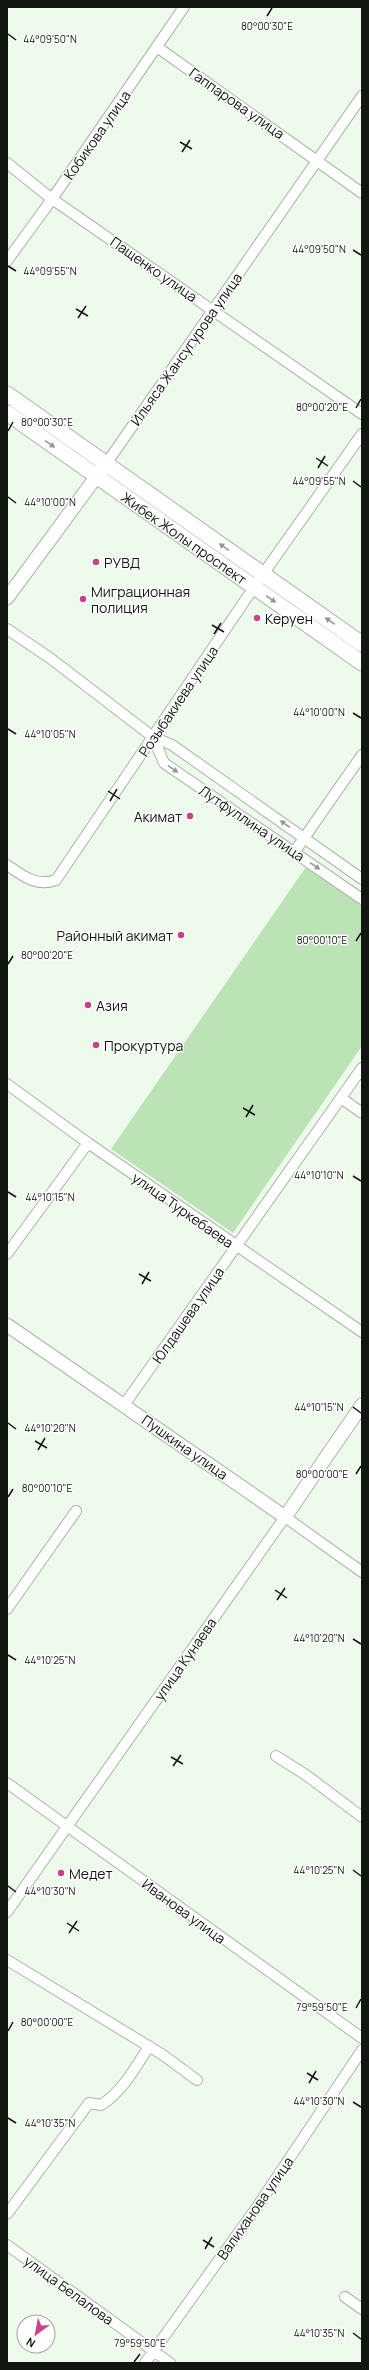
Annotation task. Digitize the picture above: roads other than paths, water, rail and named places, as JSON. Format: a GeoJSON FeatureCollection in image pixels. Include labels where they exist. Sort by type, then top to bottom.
{"type":"FeatureCollection","features":[{"type":"Feature","properties":{"kind":"highway","name":"Жибек Жолы проспект"},"geometry":{"type":"LineString","coordinates":[[7,394],[362,644]]}},
{"type":"Feature","properties":{"kind":"highway","name":"Жибек Жолы проспект"},"geometry":{"type":"LineString","coordinates":[[7,413],[362,663]]}},
{"type":"Feature","properties":{"kind":"main road","name":"Ильяса Жансугурова улица"},"geometry":{"type":"LineString","coordinates":[[7,598],[106,464]]}},
{"type":"Feature","properties":{"kind":"main road","name":"Пушкина улица"},"geometry":{"type":"LineString","coordinates":[[7,1325],[285,1517]]}},
{"type":"Feature","properties":{"kind":"main road","name":"улица Кунаева"},"geometry":{"type":"LineString","coordinates":[[285,1517],[362,1405]]}},
{"type":"Feature","properties":{"kind":"street","name":"Кобикова улица"},"geometry":{"type":"LineString","coordinates":[[7,261],[52,199],[184,7]]}},
{"type":"Feature","properties":{"kind":"street","name":"Гаппарова улица"},"geometry":{"type":"LineString","coordinates":[[157,47],[362,193]]}},
{"type":"Feature","properties":{"kind":"street","name":"Ильяса Жансугурова улица"},"geometry":{"type":"LineString","coordinates":[[106,464],[316,160],[362,96]]}},
{"type":"Feature","properties":{"kind":"street","name":"Пащенко улица"},"geometry":{"type":"LineString","coordinates":[[7,163],[52,199],[362,414]]}},
{"type":"Feature","properties":{"kind":"street","name":"Розыбакиева улица"},"geometry":{"type":"LineString","coordinates":[[7,865],[27,879],[45,883],[56,880],[254,587],[362,434]]}},
{"type":"Feature","properties":{"kind":"street","name":"Лутфуллина улица"},"geometry":{"type":"LineString","coordinates":[[7,628],[50,658],[153,737],[172,745],[362,879]]}},
{"type":"Feature","properties":{"kind":"street","name":"Лутфуллина улица"},"geometry":{"type":"LineString","coordinates":[[153,737],[164,763],[295,851],[362,899]]}},
{"type":"Feature","properties":{"kind":"street"},"geometry":{"type":"LineString","coordinates":[[295,851],[362,755]]}},
{"type":"Feature","properties":{"kind":"street","name":"Юлдашева улица"},"geometry":{"type":"LineString","coordinates":[[124,1405],[362,1068]]}},
{"type":"Feature","properties":{"kind":"street","name":"улица Туркебаева"},"geometry":{"type":"LineString","coordinates":[[7,1084],[88,1143],[362,1332]]}},
{"type":"Feature","properties":{"kind":"street"},"geometry":{"type":"LineString","coordinates":[[341,1098],[362,1113]]}},
{"type":"Feature","properties":{"kind":"street"},"geometry":{"type":"LineString","coordinates":[[7,1254],[88,1143]]}},
{"type":"Feature","properties":{"kind":"street"},"geometry":{"type":"LineString","coordinates":[[7,1608],[76,1510]]}},
{"type":"Feature","properties":{"kind":"street","name":"Пушкина улица"},"geometry":{"type":"LineString","coordinates":[[285,1517],[362,1572]]}},
{"type":"Feature","properties":{"kind":"street","name":"улица Кунаева"},"geometry":{"type":"LineString","coordinates":[[7,1912],[66,1826],[285,1517]]}},
{"type":"Feature","properties":{"kind":"street"},"geometry":{"type":"LineString","coordinates":[[276,1756],[306,1775],[362,1817]]}},
{"type":"Feature","properties":{"kind":"street","name":"Иванова улица"},"geometry":{"type":"LineString","coordinates":[[7,1783],[362,2038]]}},
{"type":"Feature","properties":{"kind":"street"},"geometry":{"type":"LineString","coordinates":[[7,1960],[149,2046],[197,2080]]}},
{"type":"Feature","properties":{"kind":"street"},"geometry":{"type":"LineString","coordinates":[[7,2214],[89,2104],[101,2106],[108,2101],[125,2081],[149,2046]]}},
{"type":"Feature","properties":{"kind":"street","name":"Валиханова улица"},"geometry":{"type":"LineString","coordinates":[[145,2363],[257,2207],[362,2050]]}},
{"type":"Feature","properties":{"kind":"street","name":"улица Белалова"},"geometry":{"type":"LineString","coordinates":[[7,2245],[170,2363]]}},
{"type":"Feature","properties":{"kind":"street"},"geometry":{"type":"LineString","coordinates":[[346,2297],[362,2309]]}},
{"type":"Feature","properties":{"kind":"place","name":"РУВД"},"geometry":{"type":"Point","coordinates":[96,562]}},
{"type":"Feature","properties":{"kind":"place","name":"Миграционная полиция"},"geometry":{"type":"Point","coordinates":[83,599]}},
{"type":"Feature","properties":{"kind":"place","name":"Керуен"},"geometry":{"type":"Point","coordinates":[257,618]}},
{"type":"Feature","properties":{"kind":"place","name":"Акимат"},"geometry":{"type":"Point","coordinates":[190,816]}},
{"type":"Feature","properties":{"kind":"place","name":"Районный акимат"},"geometry":{"type":"Point","coordinates":[181,935]}},
{"type":"Feature","properties":{"kind":"place","name":"Азия"},"geometry":{"type":"Point","coordinates":[88,1005]}},
{"type":"Feature","properties":{"kind":"place","name":"Прокуртура"},"geometry":{"type":"Point","coordinates":[96,1045]}},
{"type":"Feature","properties":{"kind":"place","name":"Медет"},"geometry":{"type":"Point","coordinates":[61,1873]}}]}
